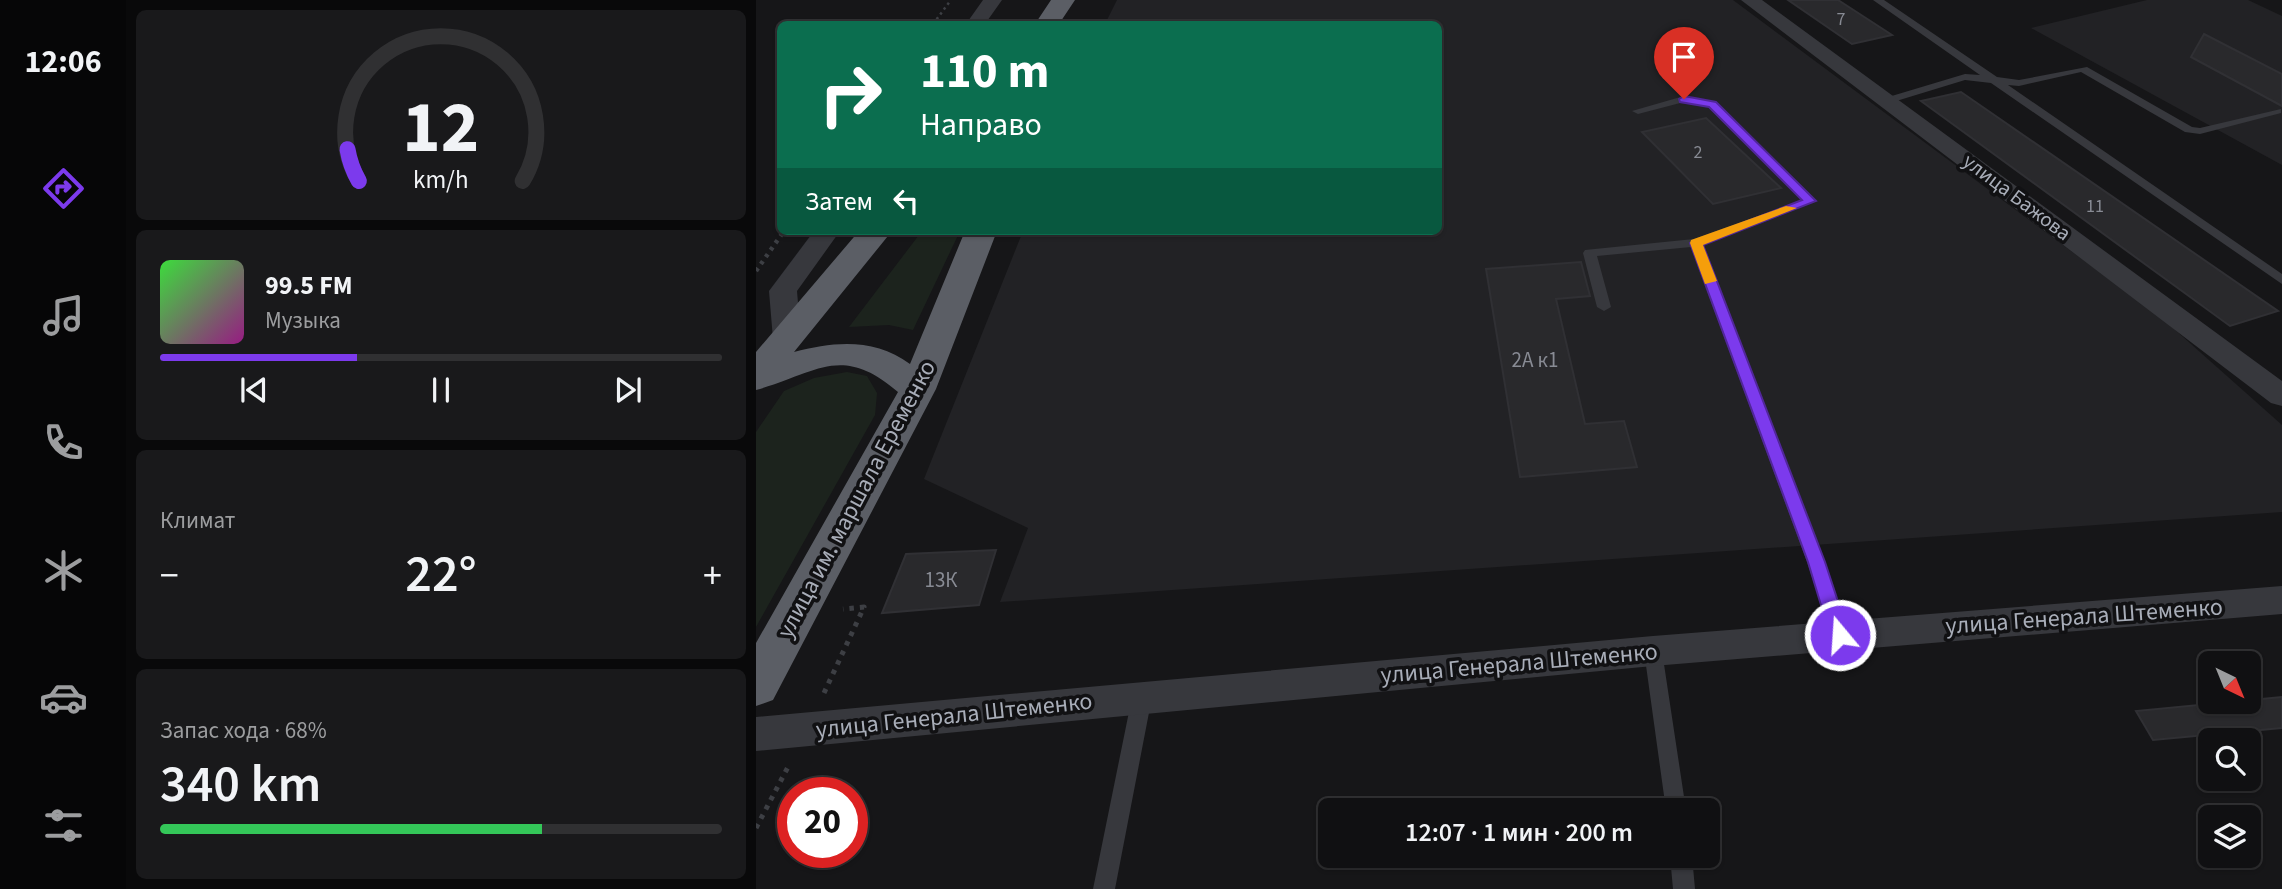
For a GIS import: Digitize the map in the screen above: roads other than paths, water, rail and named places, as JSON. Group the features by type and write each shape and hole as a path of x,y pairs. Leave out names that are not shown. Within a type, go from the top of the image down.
{"highway":[{"path":"1049,21 1063,0"},
{"path":"1075,21 1087,0"},
{"path":"756,377 873,235"},
{"name":"улица им. маршала Еременко","path":"756,686 918,390 979,235"},
{"path":"756,377 806,359 846,353 879,360 918,390"}],"street":[{"path":"977,21 993,0"},
{"name":"улица Бажова","path":"1750,0 2280,391"},
{"path":"787,339 783,291 824,235"},
{"name":"улица Генерала Штеменко","path":"756,734 1142,696 1653,651 2282,600"}],"lane":[{"path":"1878,0 2282,280"},
{"path":"1889,100 1965,77 2019,83 2083,69 2189,130 2200,131 2277,111"},
{"path":"1604,307 1590,253 1696,243 1810,201 1712,104 1684,99 1637,111"},
{"path":"1696,243 1816,562 1840,635"},
{"path":"1653,651 1674,798"},
{"path":"1104,889 1142,696"},
{"path":"1682,868 1684,889"}]}
